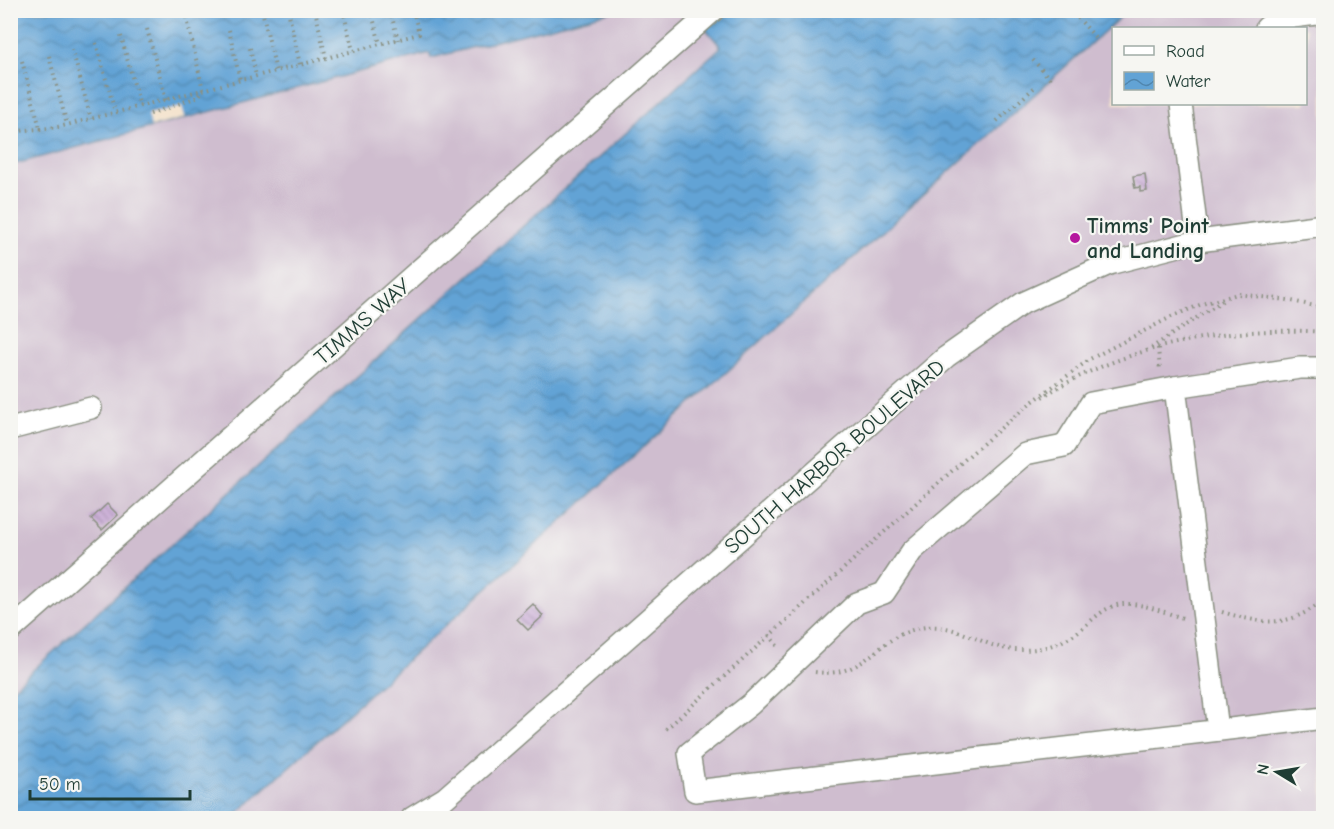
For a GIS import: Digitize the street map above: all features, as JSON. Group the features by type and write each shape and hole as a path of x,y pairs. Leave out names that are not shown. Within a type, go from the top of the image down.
{"street":[{"name":"TIMMS WAY","path":"10,631 714,10"},
{"path":"1267,27 1278,19 1323,13"},
{"path":"1181,105 1198,241"},
{"name":"SOUTH HARBOR BOULEVARD","path":"412,819 445,798 946,357 1023,303 1109,264 1198,241 1323,225"},
{"path":"1323,368 1300,368 1175,387 1091,403 1064,446 1025,454 912,551 884,593 857,603 751,704 689,753 694,791 1323,718"},
{"path":"1175,387 1196,615 1218,730"},
{"path":"10,429 91,408"}],"path":[{"path":"262,10 276,71"},
{"path":"288,10 300,65"},
{"path":"315,10 326,58"},
{"path":"343,10 353,51"},
{"path":"371,10 380,44"},
{"path":"390,10 398,40"},
{"path":"10,118 13,133 34,127 47,130 398,40 419,34 413,10"},
{"path":"1078,18 1096,38"},
{"path":"187,19 204,90"},
{"path":"147,29 166,100"},
{"path":"229,30 240,80"},
{"path":"121,36 140,106"},
{"path":"96,43 115,112"},
{"path":"250,48 256,76"},
{"path":"72,49 91,119"},
{"path":"48,56 67,125"},
{"path":"1033,60 1051,80"},
{"path":"22,61 40,128"},
{"path":"997,121 1035,87"},
{"path":"150,114 198,97 204,90"},
{"path":"666,729 1024,408 1071,372 1124,340 1202,304 1238,294 1287,300 1323,308"},
{"path":"1148,350 1226,298"},
{"path":"1024,408 1084,375 1148,350 1192,340 1236,335 1323,332"},
{"path":"769,635 786,655 816,673 844,671 856,667 892,639 920,628 934,627 963,631 991,645 1019,650 1051,647 1078,632 1102,611 1116,605 1130,604 1257,622 1296,617 1323,600"}],"shaded area":[{"path":"10,11 1323,11 1323,818 11,818"}],"water":[{"path":"11,11 613,11 431,58 429,53 11,165"},
{"path":"691,11 1127,11 232,818 11,818 10,691 721,47"}],"pier":[{"path":"182,106 185,118 151,127 148,114"}],"building":[{"path":"1145,174 1147,191 1140,192 1140,187 1135,188 1133,176"},
{"path":"107,504 118,515 102,530 91,519"},
{"path":"533,604 543,616 528,630 517,619"}],"place":[{"name":"Timms' Point and Landing","path":"1075,238"}]}
